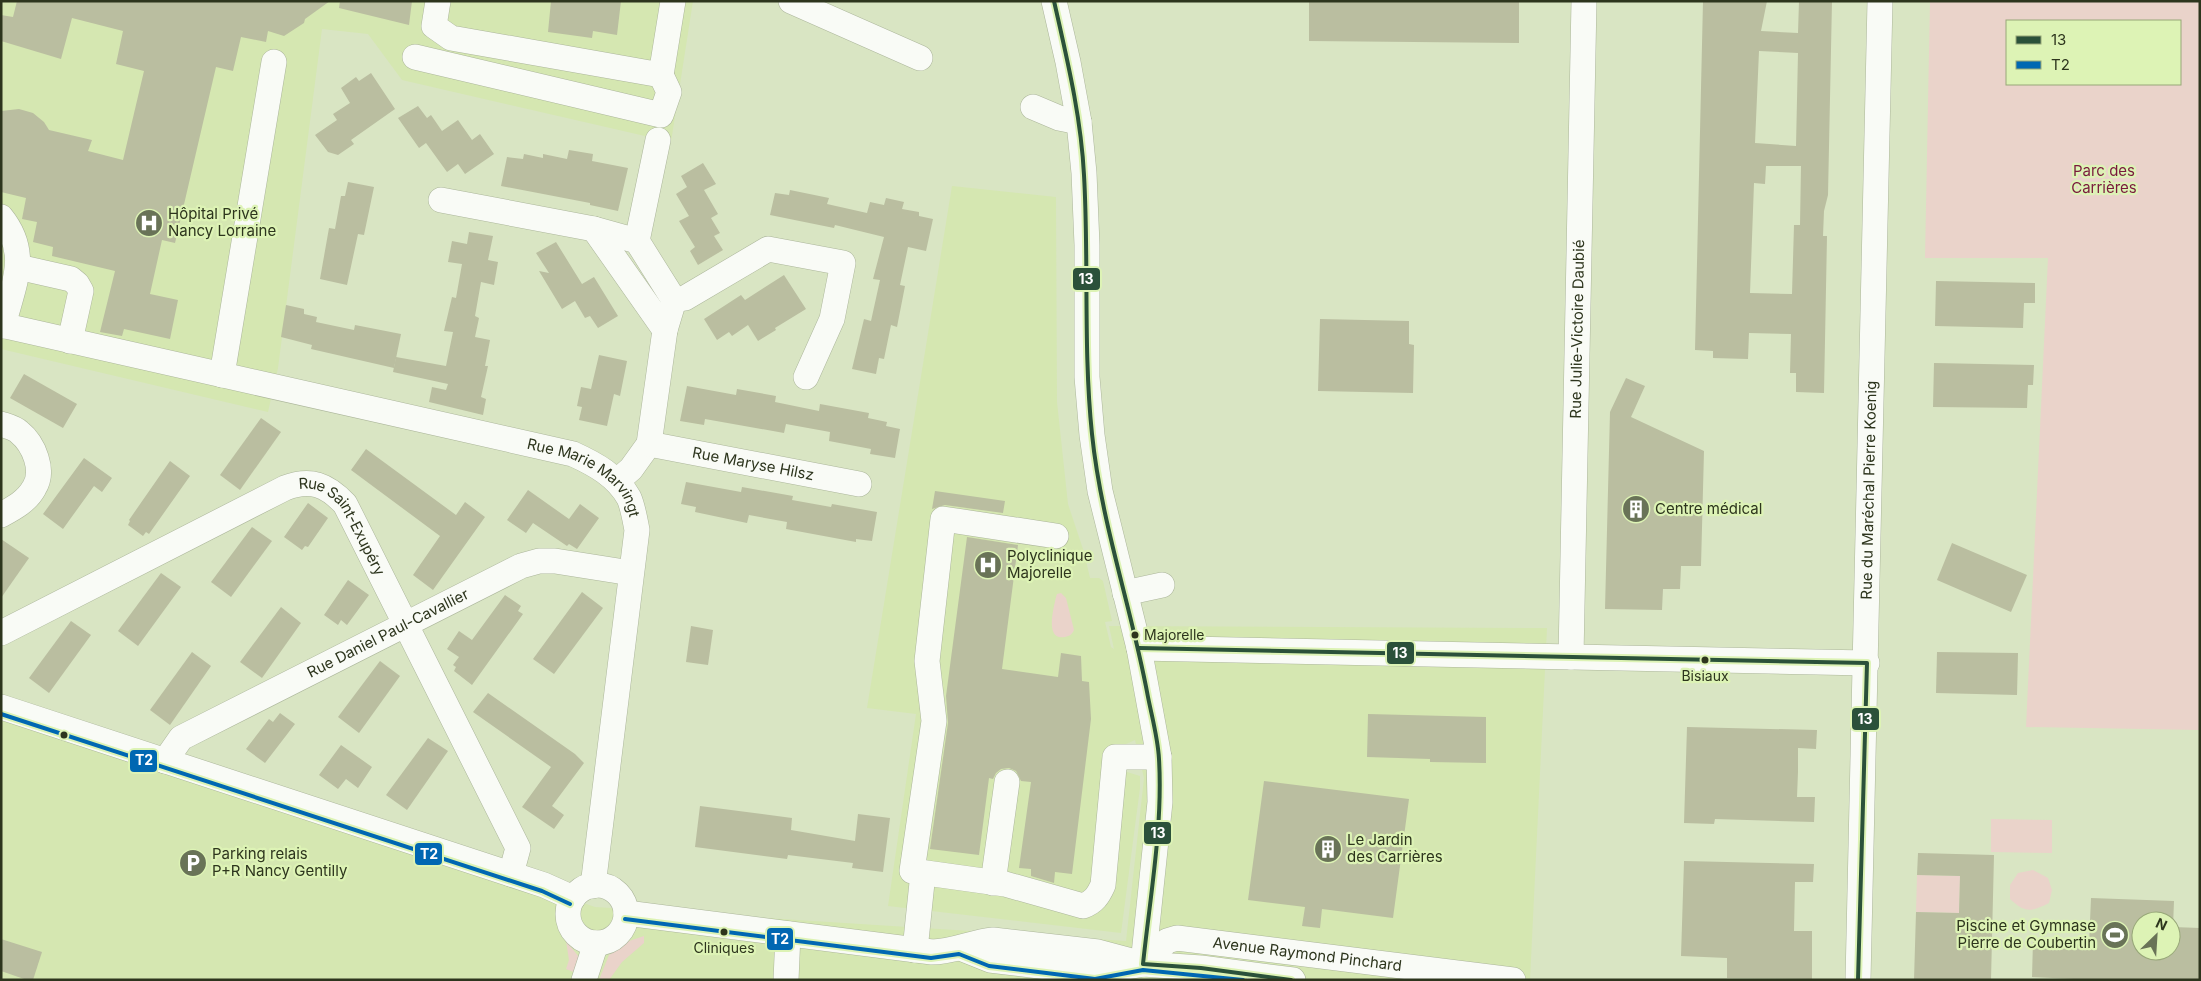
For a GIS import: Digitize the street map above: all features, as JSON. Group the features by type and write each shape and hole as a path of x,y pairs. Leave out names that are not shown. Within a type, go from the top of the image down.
{"street":[{"path":"438,1 434,26 451,38 661,75"},
{"path":"415,57 661,115 669,92 661,75 673,1"},
{"path":"791,1 920,58"},
{"path":"1054,1 1079,122 1086,208 1087,377 1092,435 1100,491 1139,648 1159,757 1160,802 1147,972"},
{"name":"Rue Julie-Victoire Daubié","path":"1571,657 1584,1"},
{"name":"Rue du Maréchal Pierre Koenig","path":"1858,980 1880,1"},
{"path":"222,375 274,62"},
{"path":"1033,107 1059,118 1079,122"},
{"path":"637,241 658,140"},
{"path":"441,200 594,230 637,241 674,300 665,330 648,444 631,469 617,481"},
{"path":"1,217 11,229 18,245 18,267 2,326"},
{"path":"594,230 665,330"},
{"path":"674,300 684,298 768,249 843,264 832,319 806,377"},
{"path":"18,267 71,279 77,284 81,291 70,341"},
{"name":"Rue Marie Marvingt","path":"2,326 573,454 595,464 617,481 629,499 637,530 583,892"},
{"path":"1,424 18,430 30,444 39,470 36,487 25,500 1,515"},
{"name":"Rue Maryse Hilsz","path":"648,444 859,484"},
{"name":"Rue Saint-Exupéry","path":"1,633 297,483 322,486 334,493 345,504 518,848 511,874"},
{"path":"1056,536 943,519 927,661 934,721 912,871 993,883 1083,906 1092,903 1103,885 1115,757 1159,757"},
{"name":"Rue Daniel Paul-Cavallier","path":"164,761 181,738 521,566 539,561 631,573"},
{"path":"1125,593 1162,586"},
{"path":"1139,648 1866,663"},
{"path":"1,707 544,885 583,892 602,886 611,889 619,896 626,913 623,925 616,936 605,942 596,942 579,937 570,926 568,912 583,892"},
{"path":"993,883 1007,782"},
{"path":"915,950 923,873"},
{"name":"Avenue Raymond Pinchard","path":"626,913 915,950 944,952 979,941 993,940 1098,952 1147,972 1201,968 1294,980"},
{"path":"786,980 788,934"},
{"name":"Avenue Raymond Pinchard","path":"1147,972 1168,941 1177,938 1513,980"},
{"path":"584,980 596,942"}],"shaded area":[{"name":"Hôpital Privé Nancy Lorraine","path":"1,1 693,1 671,142 402,80 368,34 322,29 278,368 268,412 1,349"},
{"path":"952,186 1056,197 1057,402 1068,504 1084,552 1090,578 1099,578 1103,581 1112,621 1105,622 1111,647 1114,649 1109,626 1547,628 1530,980 1,980 1,700 595,907 1126,941 1144,778 1135,740 1126,744 1127,772 1140,776 1140,788 1121,933 888,906 916,714 867,708"}],"green space":[{"name":"Parc des Carrières","path":"1930,1 2200,1 2200,730 2026,727 2048,258 1925,258"},
{"path":"1061,593 1066,598 1074,630 1071,635 1065,637 1059,637 1054,634 1052,629 1052,615 1056,597 1057,594"},
{"path":"1991,819 2052,820 2052,853 1991,852"},
{"path":"2033,870 2048,878 2052,890 2049,903 2028,910 2020,907 2010,899 2010,885 2018,873"},
{"path":"1917,875 1960,876 1959,913 1916,912"},
{"path":"644,936 644,943 622,962 609,980 599,980 609,955 629,941"},
{"path":"566,941 579,957 576,973 566,969 569,960"}],"building":[{"path":"17,1 330,1 305,19 304,23 284,36 268,31 266,42 241,37 233,71 216,67 175,243 162,240 150,294 178,300 170,339 124,329 122,336 100,332 115,271 52,256 53,247 33,242 37,222 22,219 26,198 1,192 1,111 19,109 33,113 44,122 49,130 92,140 88,151 123,160 144,71 116,64 123,31 72,18 61,59 1,41 1,15 13,17"},
{"path":"340,1 412,1 409,25 339,8"},
{"path":"551,1 621,1 617,35 593,31 592,38 548,32"},
{"path":"1309,1 1519,1 1519,43 1309,41"},
{"path":"1703,1 1767,1 1761,31 1798,33 1799,1 1832,1 1828,195 1824,211 1823,236 1827,236 1824,393 1796,392 1796,373 1790,373 1791,334 1749,333 1748,359 1713,358 1713,351 1695,350","holes":["1759,51 1798,53 1796,146 1755,143","1766,166 1801,166 1800,225 1794,225 1792,294 1750,293 1754,183 1765,184"]},
{"path":"371,73 395,109 351,140 354,144 338,155 328,152 315,135 337,120 333,114 350,103 341,88 356,77 359,81"},
{"path":"418,106 427,118 431,115 442,131 458,120 472,140 480,134 494,154 465,174 458,164 447,172 426,143 419,148 398,118"},
{"path":"569,150 593,154 592,161 628,168 618,211 590,205 590,203 501,186 507,157 523,159 524,154 543,158 543,154 567,159"},
{"path":"703,163 716,184 704,190 718,214 711,218 720,233 714,236 723,250 698,265 690,251 695,247 679,221 689,216 676,194 687,187 681,176"},
{"path":"348,182 374,187 364,235 358,234 347,285 320,279 329,228 335,229 341,196 345,196"},
{"path":"790,190 829,198 827,204 867,213 870,202 884,205 886,198 904,202 902,209 919,212 919,216 933,219 926,251 908,247 900,285 905,286 897,327 891,325 884,359 879,358 876,374 852,369 864,319 871,321 880,280 873,279 884,237 835,225 834,228 770,215 775,193 789,195"},
{"path":"469,232 493,236 488,260 498,262 494,285 481,282 475,316 479,318 475,337 490,340 485,366 488,366 481,397 486,399 483,415 429,402 432,387 446,390 448,384 393,372 396,357 446,366 453,332 444,331 452,297 456,298 462,264 448,262 452,241 467,244"},
{"path":"556,242 582,284 594,277 618,316 598,328 590,316 585,318 575,301 562,309 539,271 549,273 536,253"},
{"path":"784,275 806,309 758,341 748,325 732,336 729,332 717,340 704,319 741,295 745,300"},
{"path":"1936,281 2035,283 2035,303 2024,303 2023,328 1935,326"},
{"path":"286,305 304,309 304,314 317,317 316,322 354,330 355,325 401,334 394,368 311,349 312,345 281,337"},
{"path":"1320,319 1409,321 1409,344 1414,345 1413,393 1318,391"},
{"path":"599,355 627,361 620,396 614,394 607,426 579,420 582,407 577,406 581,387 591,389"},
{"path":"1934,363 2034,365 2033,385 2028,385 2027,408 1933,407"},
{"path":"24,374 77,404 63,428 10,398"},
{"path":"1626,378 1645,386 1631,417 1704,451 1701,566 1681,566 1680,589 1663,589 1662,610 1605,609 1610,412"},
{"path":"687,386 736,395 737,389 776,396 775,402 819,411 820,404 869,413 868,418 887,422 886,426 900,429 895,458 870,454 871,449 829,441 830,432 786,424 784,433 705,419 704,425 680,421"},
{"path":"261,418 281,432 240,490 220,475"},
{"path":"366,449 456,515 465,502 485,517 433,590 413,575 440,536 351,470"},
{"path":"84,458 112,478 102,492 94,486 63,529 43,514"},
{"path":"170,461 190,476 149,534 146,532 143,536 128,525 129,520"},
{"path":"686,482 741,492 742,487 793,496 792,500 831,507 832,504 877,512 872,541 856,539 856,542 786,529 787,522 749,515 747,523 695,512 696,507 681,504"},
{"path":"528,490 569,519 580,504 599,518 577,549 569,544 567,546 533,523 526,533 507,520"},
{"path":"935,491 1005,501 1003,513 945,505 932,509"},
{"path":"308,503 328,518 308,547 305,546 302,550 284,537"},
{"path":"252,527 272,541 231,597 211,582"},
{"path":"967,537 1018,545 1002,669 1058,677 1061,653 1081,656 1082,681 1089,682 1091,719 1072,874 1055,872 1054,883 1031,876 1031,869 1019,868 1031,782 1021,781 1016,771 1009,768 1001,769 993,779 989,778 979,855 930,849 948,723 946,696"},
{"path":"1,539 29,558 1,598"},
{"path":"1952,543 2027,575 2011,612 1937,580"},
{"path":"161,573 181,587 138,646 118,631"},
{"path":"348,580 369,595 347,625 341,620 338,625 324,615"},
{"path":"582,592 603,608 554,674 533,659"},
{"path":"505,595 521,606 518,611 523,614 472,685 454,671 456,667 453,665 459,657 447,649 459,631 472,640"},
{"path":"281,607 301,623 262,678 240,662"},
{"path":"71,621 91,635 49,693 29,678"},
{"path":"691,626 713,630 708,665 686,662"},
{"path":"192,652 211,666 170,725 150,710"},
{"path":"1937,652 2018,653 2017,695 1936,693"},
{"path":"380,661 400,676 359,733 338,717"},
{"path":"488,693 575,754 584,763 552,806 564,815 554,829 522,807 551,767 473,712"},
{"path":"280,713 295,724 265,763 246,749 269,719 273,722"},
{"path":"1368,714 1486,717 1486,763 1430,762 1430,759 1367,757"},
{"path":"1687,727 1817,730 1816,749 1798,748 1797,797 1815,797 1814,822 1715,819 1714,824 1684,823"},
{"path":"428,738 448,751 407,810 386,795"},
{"path":"341,745 372,767 358,788 346,779 338,789 319,775"},
{"name":"Le Jardin des Carrières","path":"1264,781 1409,799 1393,918 1322,909 1320,928 1302,926 1305,907 1248,900"},
{"path":"700,806 792,818 791,830 855,841 858,814 890,818 883,872 852,868 853,863 788,855 787,859 695,847"},
{"path":"1918,853 1994,855 1991,980 1914,980 1916,912 1959,913 1960,876 1917,875"},
{"path":"1684,861 1814,864 1813,882 1795,882 1794,931 1812,931 1812,979 1727,978 1727,958 1681,956"},
{"name":"Piscine et Gymnase Pierre de Coubertin","path":"2091,898 2174,901 2174,911 2131,911 2131,961 2181,961 2181,927 2200,928 2200,980 2094,980 2032,977 2033,941 2089,945"},
{"path":"1,939 42,952 33,980 27,980 1,971"}],"transit line":[{"name":"13","path":"1054,1 1073,88 1080,131 1084,175 1089,402 1096,467 1109,533 1134,631 1155,728 1158,751 1160,784 1158,836 1143,964 1201,968 1291,980"},
{"name":"13","path":"1139,648 1867,663 1858,980"},
{"name":"T2","path":"1,714 542,891 570,904"},
{"name":"T2","path":"625,919 931,958 959,954 989,966 1095,979 1143,970 1243,980"}],"place":[{"name":"Hôpital Privé Nancy Lorraine","path":"149,223"},
{"name":"Centre médical","path":"1636,509"},
{"name":"Polyclinique Majorelle","path":"988,565"},
{"name":"Majorelle","path":"1135,635"},
{"name":"Bisiaux","path":"1705,660"},
{"name":"Le Jardin des Carrières","path":"1328,849"},
{"name":"Parking relais P+R Nancy Gentilly","path":"193,863"},
{"name":"Cliniques","path":"724,932"},
{"name":"Piscine et Gymnase Pierre de Coubertin","path":"2115,935"}]}
